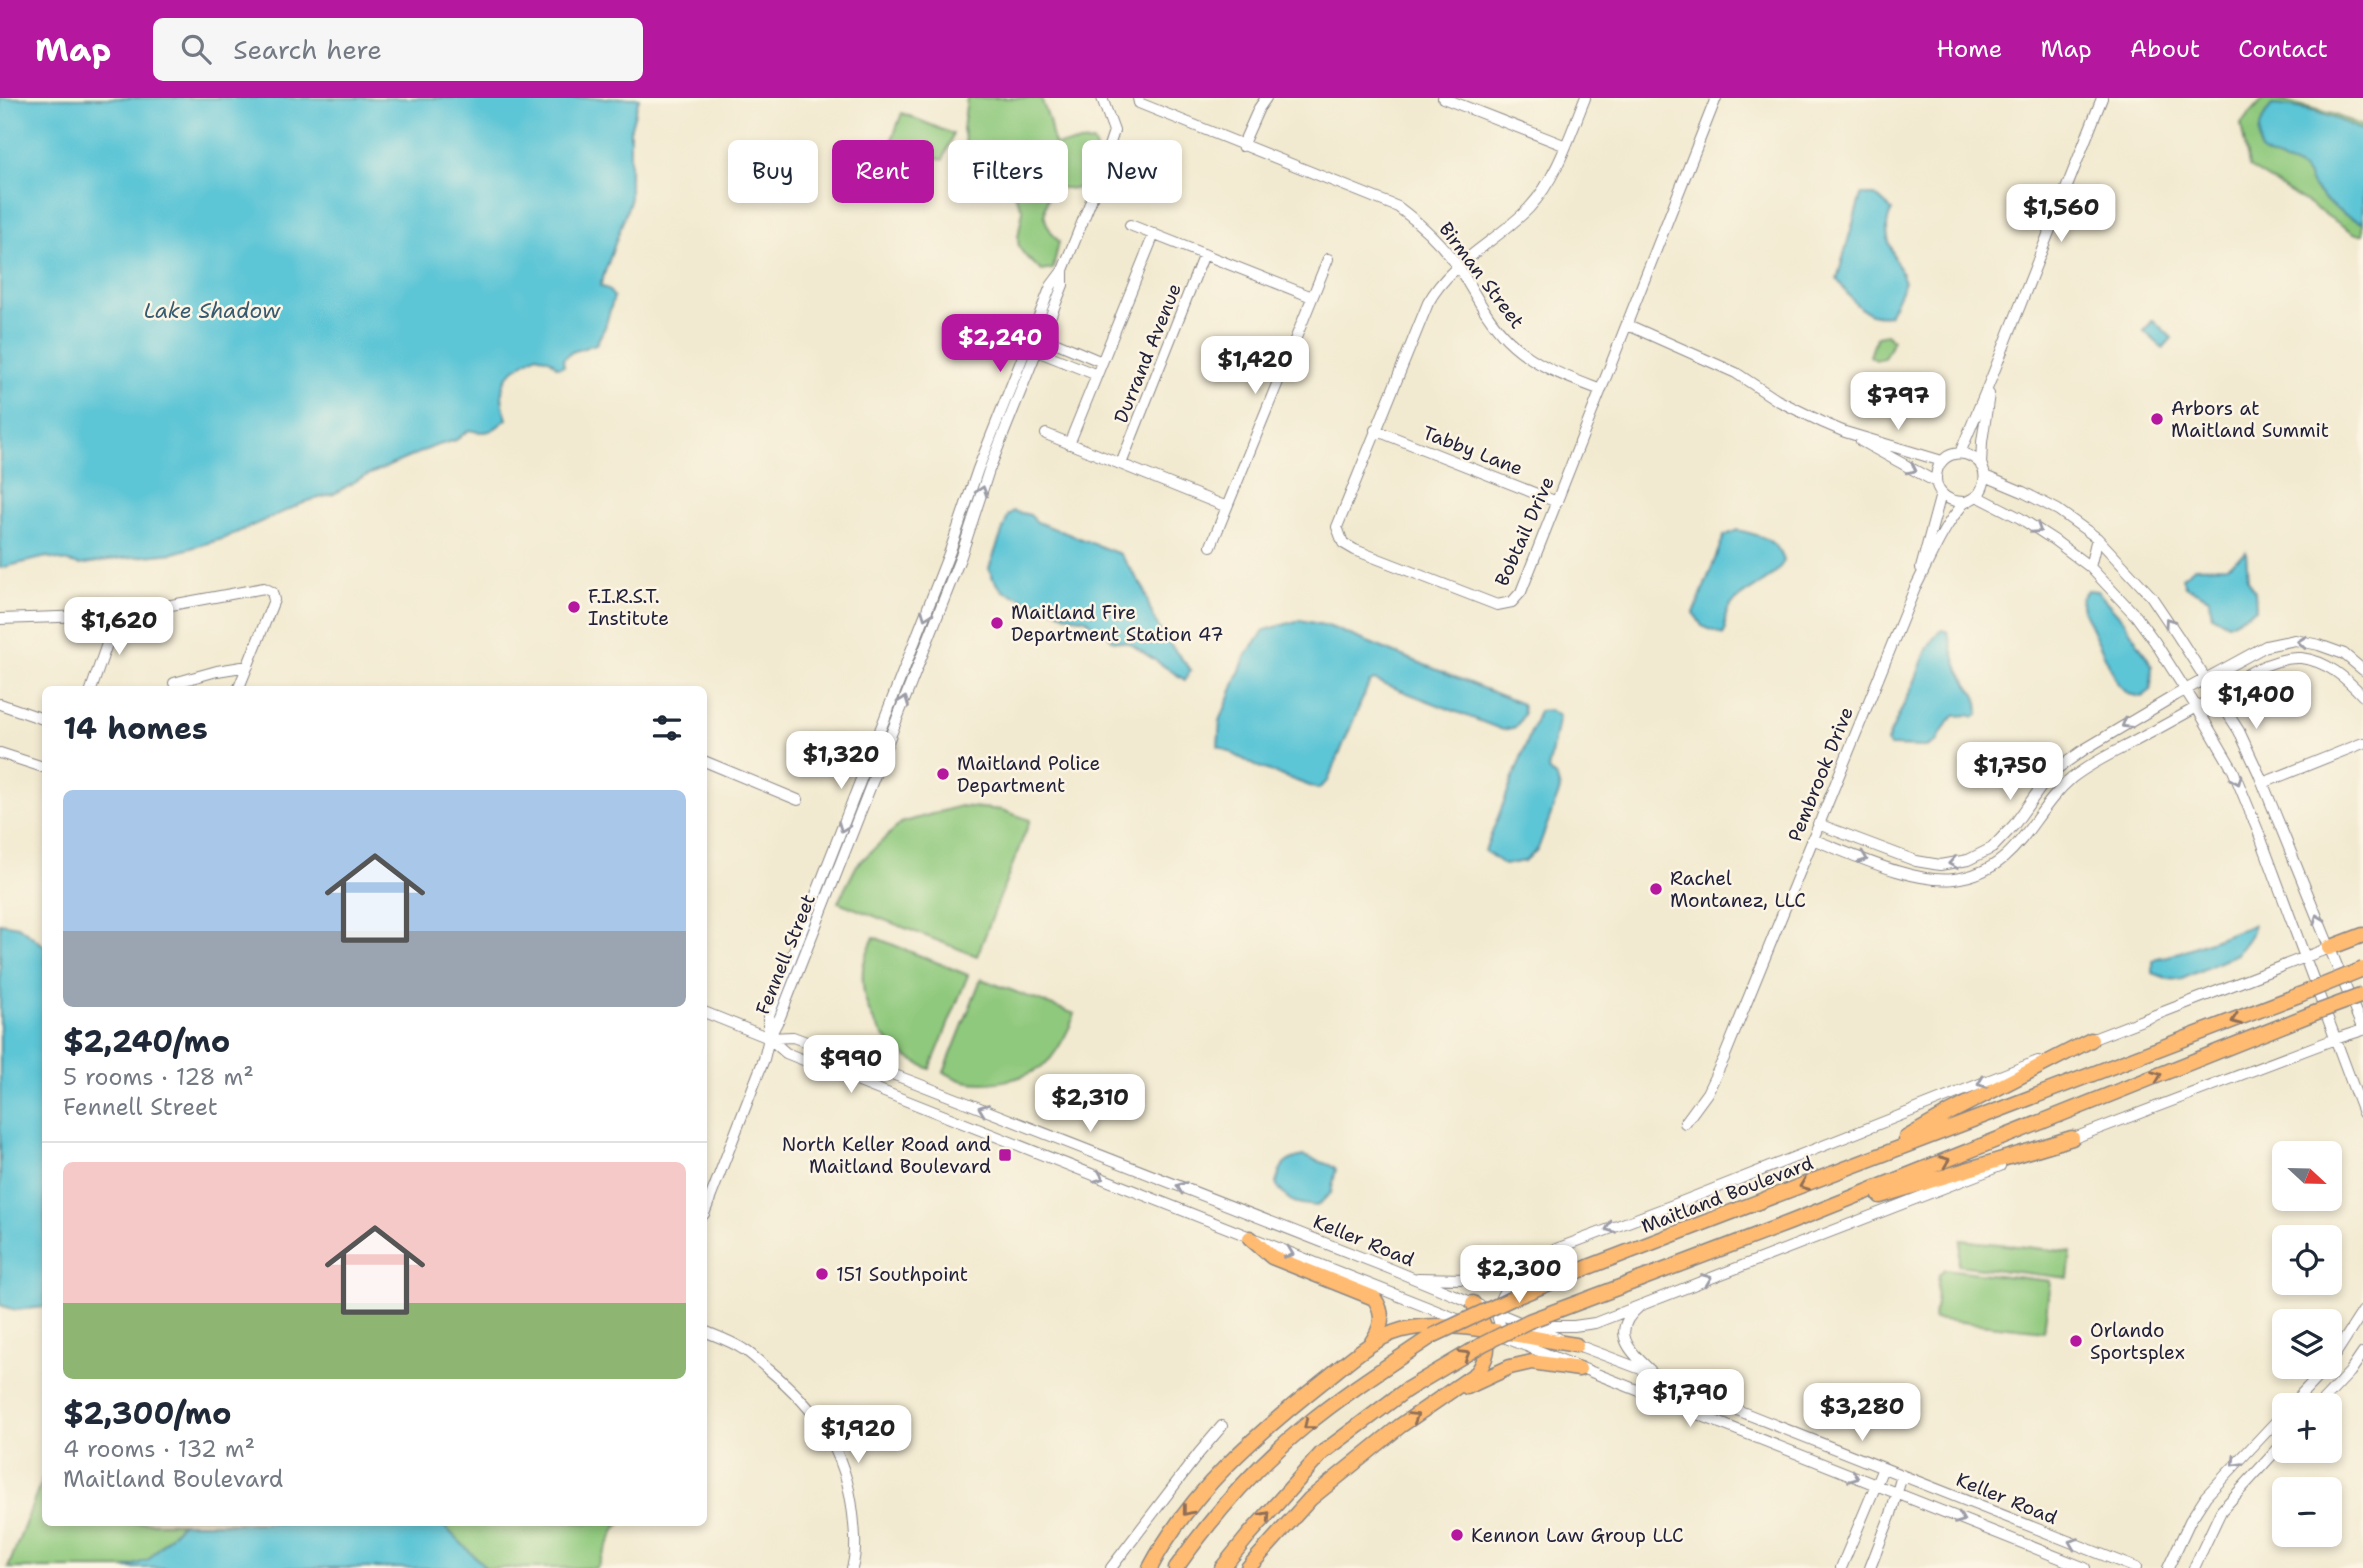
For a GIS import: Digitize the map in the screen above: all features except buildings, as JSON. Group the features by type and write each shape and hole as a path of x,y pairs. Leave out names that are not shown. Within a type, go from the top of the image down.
{"highway":[{"path":"2329,948 2363,935"},
{"name":"Maitland Boulevard","path":"1175,1568 1248,1480 1304,1427 1362,1383 1432,1336 1591,1266 2363,969"},
{"path":"1222,1568 1322,1453 1406,1390 1483,1344 1529,1321 1791,1222 2363,995"},
{"path":"1868,1160 1949,1113 2091,1040"},
{"path":"1791,1222 2071,1138"},
{"path":"1250,1238 1272,1257 1374,1298 1380,1307 1381,1325 1370,1346"},
{"path":"1248,1568 1310,1499 1400,1426 1477,1373 1485,1362 1493,1329 1473,1303"},
{"path":"1150,1568 1182,1516 1230,1461 1280,1416 1378,1340 1409,1328 1426,1326 1493,1329 1576,1345"},
{"path":"1450,1394 1510,1367 1532,1362 1579,1369"}],"street":[{"name":"Fennell Street","path":"888,726 953,577 1037,335 1051,286 1063,270 1090,203 1114,131 1102,98"},
{"path":"1242,146 1266,98"},
{"path":"1443,98 1456,100 1566,146"},
{"name":"Bobtail Drive","path":"1585,98 1557,167 1530,206 1496,238 1457,266 1437,285 1427,303 1337,527 1343,543 1355,551 1497,605 1512,602 1521,592 1716,98"},
{"path":"1959,453 2102,98"},
{"name":"Birman Street","path":"1139,101 1242,146 1398,208 1420,224 1457,266 1487,314 1507,339 1529,358 1550,370 1601,390"},
{"path":"1130,225 1312,297"},
{"path":"1069,444 1154,234"},
{"name":"Durrand Avenue","path":"1121,464 1204,254"},
{"path":"1211,546 1328,259"},
{"path":"1628,325 1736,373 1776,400 1845,432 1936,482"},
{"path":"1037,335 1102,362"},
{"name":"Fennell Street","path":"707,1206 888,726 978,470 1032,349"},
{"path":"1032,349 1097,376"},
{"path":"1071,365 1076,351"},
{"path":"1493,1329 1595,1323 2071,1138 2363,1030 2263,783 2239,732 2151,596 2097,538 2058,510 1983,471 1975,459 1959,453 1942,461 1936,482 1941,494 1956,503 1965,502 1977,496 1982,489 1983,471 1982,442 1991,379"},
{"name":"Tabby Lane","path":"1375,430 1557,502"},
{"path":"1845,432 1942,461"},
{"path":"1046,434 1227,507"},
{"name":"Pembrook Drive","path":"1915,588 1941,494"},
{"path":"1977,496 2020,517 2090,567 2142,625 2197,708 2233,770 2363,1113"},
{"name":"Pembrook Drive","path":"1685,1123 1707,1093 1724,1058 1915,588 1951,519 1965,502"},
{"path":"2090,567 2097,538"},
{"path":"2090,567 2106,546"},
{"path":"950,551 961,556"},
{"path":"942,572 953,577"},
{"path":"0,619 117,615 264,588 272,592 274,600 240,686"},
{"path":"92,686 117,615"},
{"path":"1818,824 1916,861 1940,865 1968,860 1992,848 2014,825 2051,773 2085,749 2266,646 2295,640 2319,645 2344,654 2363,670"},
{"path":"1812,839 1898,871 1928,879 1955,879 1986,870 2007,855 2072,779 2096,762 2197,708 2252,671 2278,660 2301,658 2328,665 2363,696"},
{"path":"178,686 174,683 248,666"},
{"path":"0,704 42,719"},
{"path":"2263,783 2363,743"},
{"path":"0,753 42,767"},
{"path":"707,762 798,800"},
{"path":"1412,1278 1482,1277 2329,948"},
{"name":"Keller Road","path":"707,1013 769,1038 786,1053 1250,1238 1466,1322 1493,1329 1517,1343 1579,1369 2085,1568"},
{"name":"Keller Road","path":"769,1038 793,1037 1046,1134 2136,1568"},
{"path":"1039,1153 1046,1134"},
{"path":"1226,1205 1226,1228"},
{"path":"1226,1228 1241,1210"},
{"path":"1493,1329 1500,1300 1511,1280 1530,1265 1564,1246"},
{"path":"1643,1304 1633,1312 1626,1325 1624,1338 1631,1352 1654,1374"},
{"path":"2342,1343 2363,1311"},
{"path":"1493,1329 1517,1343"},
{"path":"707,1332 744,1349 800,1398 819,1420 850,1486 855,1528 852,1568"},
{"path":"2330,1393 2363,1353"},
{"path":"2302,1393 2315,1379"},
{"path":"1111,1568 1199,1452 1222,1426"},
{"path":"2168,1568 2190,1521 2206,1496 2272,1426"},
{"path":"2194,1568 2221,1511 2272,1455"},
{"path":"1841,1568 1882,1468"},
{"path":"1870,1568 1891,1514 1902,1475"}],"green space":[{"path":"967,98 1041,98 1053,140 965,140 963,129"},
{"path":"2264,98 2332,114 2363,126 2363,234 2356,234 2249,167 2241,124"},
{"path":"902,113 953,134 948,140 943,160 934,156 934,140 892,140"},
{"path":"1082,143 1082,184 1076,189 1068,188 1068,144"},
{"path":"1019,203 1046,203 1046,222 1059,242 1053,269 1042,271 1021,250 1018,239 1023,210"},
{"path":"1886,334 1893,340 1884,358 1876,360 1870,356 1877,336"},
{"path":"960,806 1002,810 1030,820 977,956 838,902 857,865 901,823"},
{"path":"874,937 968,975 930,1069 889,1042 871,1016 863,985 863,968"},
{"path":"981,979 1075,1014 1059,1047 1043,1065 1010,1080 986,1083 961,1080 944,1072"},
{"path":"1961,1240 2071,1252 2068,1278 1958,1265"},
{"path":"1944,1269 2050,1281 2044,1331 1934,1319 1939,1275"},
{"path":"42,1480 42,1526 179,1526 148,1560 126,1568 8,1568"},
{"path":"444,1526 618,1526 597,1568 486,1568"}],"water":[{"name":"Lake Shadow","path":"0,98 639,98 630,131 630,201 600,286 608,289 614,297 605,327 596,344 572,352 563,359 564,366 557,367 551,360 537,355 510,373 502,396 507,419 494,429 486,432 469,430 456,440 435,446 361,478 334,494 308,501 222,539 174,553 80,565 47,557 0,568"},
{"path":"2272,105 2319,113 2363,131 2363,223 2329,204 2301,169 2260,151 2260,126"},
{"path":"1861,195 1875,195 1892,210 1888,219 1888,237 1905,282 1889,315 1864,311 1837,279"},
{"path":"2153,320 2172,338 2163,348 2144,331"},
{"path":"1013,511 1030,515 1037,522 1120,554 1144,589 1162,635 1191,670 1185,680 1129,643 1111,640 1108,634 1100,632 1086,619 1069,616 1003,591 992,577 989,568 1008,516"},
{"path":"1737,530 1771,542 1784,560 1769,578 1737,599 1730,607 1725,617 1726,629 1723,635 1702,626 1694,613 1724,536"},
{"path":"2246,552 2248,580 2255,591 2256,609 2228,624 2212,615 2209,598 2185,586 2182,577 2195,567 2227,566"},
{"path":"2087,590 2097,591 2124,621 2152,665 2151,690 2142,697 2128,694 2118,684 2083,610 2081,598"},
{"path":"1300,620 1328,626 1522,704 1524,714 1516,727 1503,730 1374,680 1369,683 1328,781 1318,789 1256,766 1218,746 1220,721 1246,655 1265,630"},
{"path":"1943,630 1948,632 1962,676 1976,696 1978,715 1954,716 1936,742 1926,747 1890,746 1887,742 1890,734 1925,654 1932,640"},
{"path":"1549,710 1559,716 1548,770 1557,779 1560,790 1538,849 1525,861 1504,865 1485,851 1539,711"},
{"path":"0,923 18,926 42,944 42,1307 14,1310 0,1305"},
{"path":"2253,925 2249,937 2237,954 2180,980 2153,973 2153,961 2160,957 2164,958"},
{"path":"1303,1156 1336,1169 1331,1193 1317,1206 1293,1201 1284,1195 1276,1184 1284,1165"},
{"path":"179,1526 444,1526 486,1568 126,1568 148,1560"}],"place":[{"name":"Arbors at Maitland Summit","path":"2157,419"},
{"name":"F.I.R.S.T. Institute","path":"574,607"},
{"name":"Maitland Fire Department Station 47","path":"997,623"},
{"name":"Maitland Police Department","path":"943,774"},
{"name":"Rachel Montanez, LLC","path":"1656,889"},
{"name":"North Keller Road and Maitland Boulevard","path":"1005,1155"},
{"name":"151 Southpoint","path":"822,1274"},
{"name":"Orlando Sportsplex","path":"2076,1341"},
{"name":"Kennon Law Group LLC","path":"1457,1535"}]}
